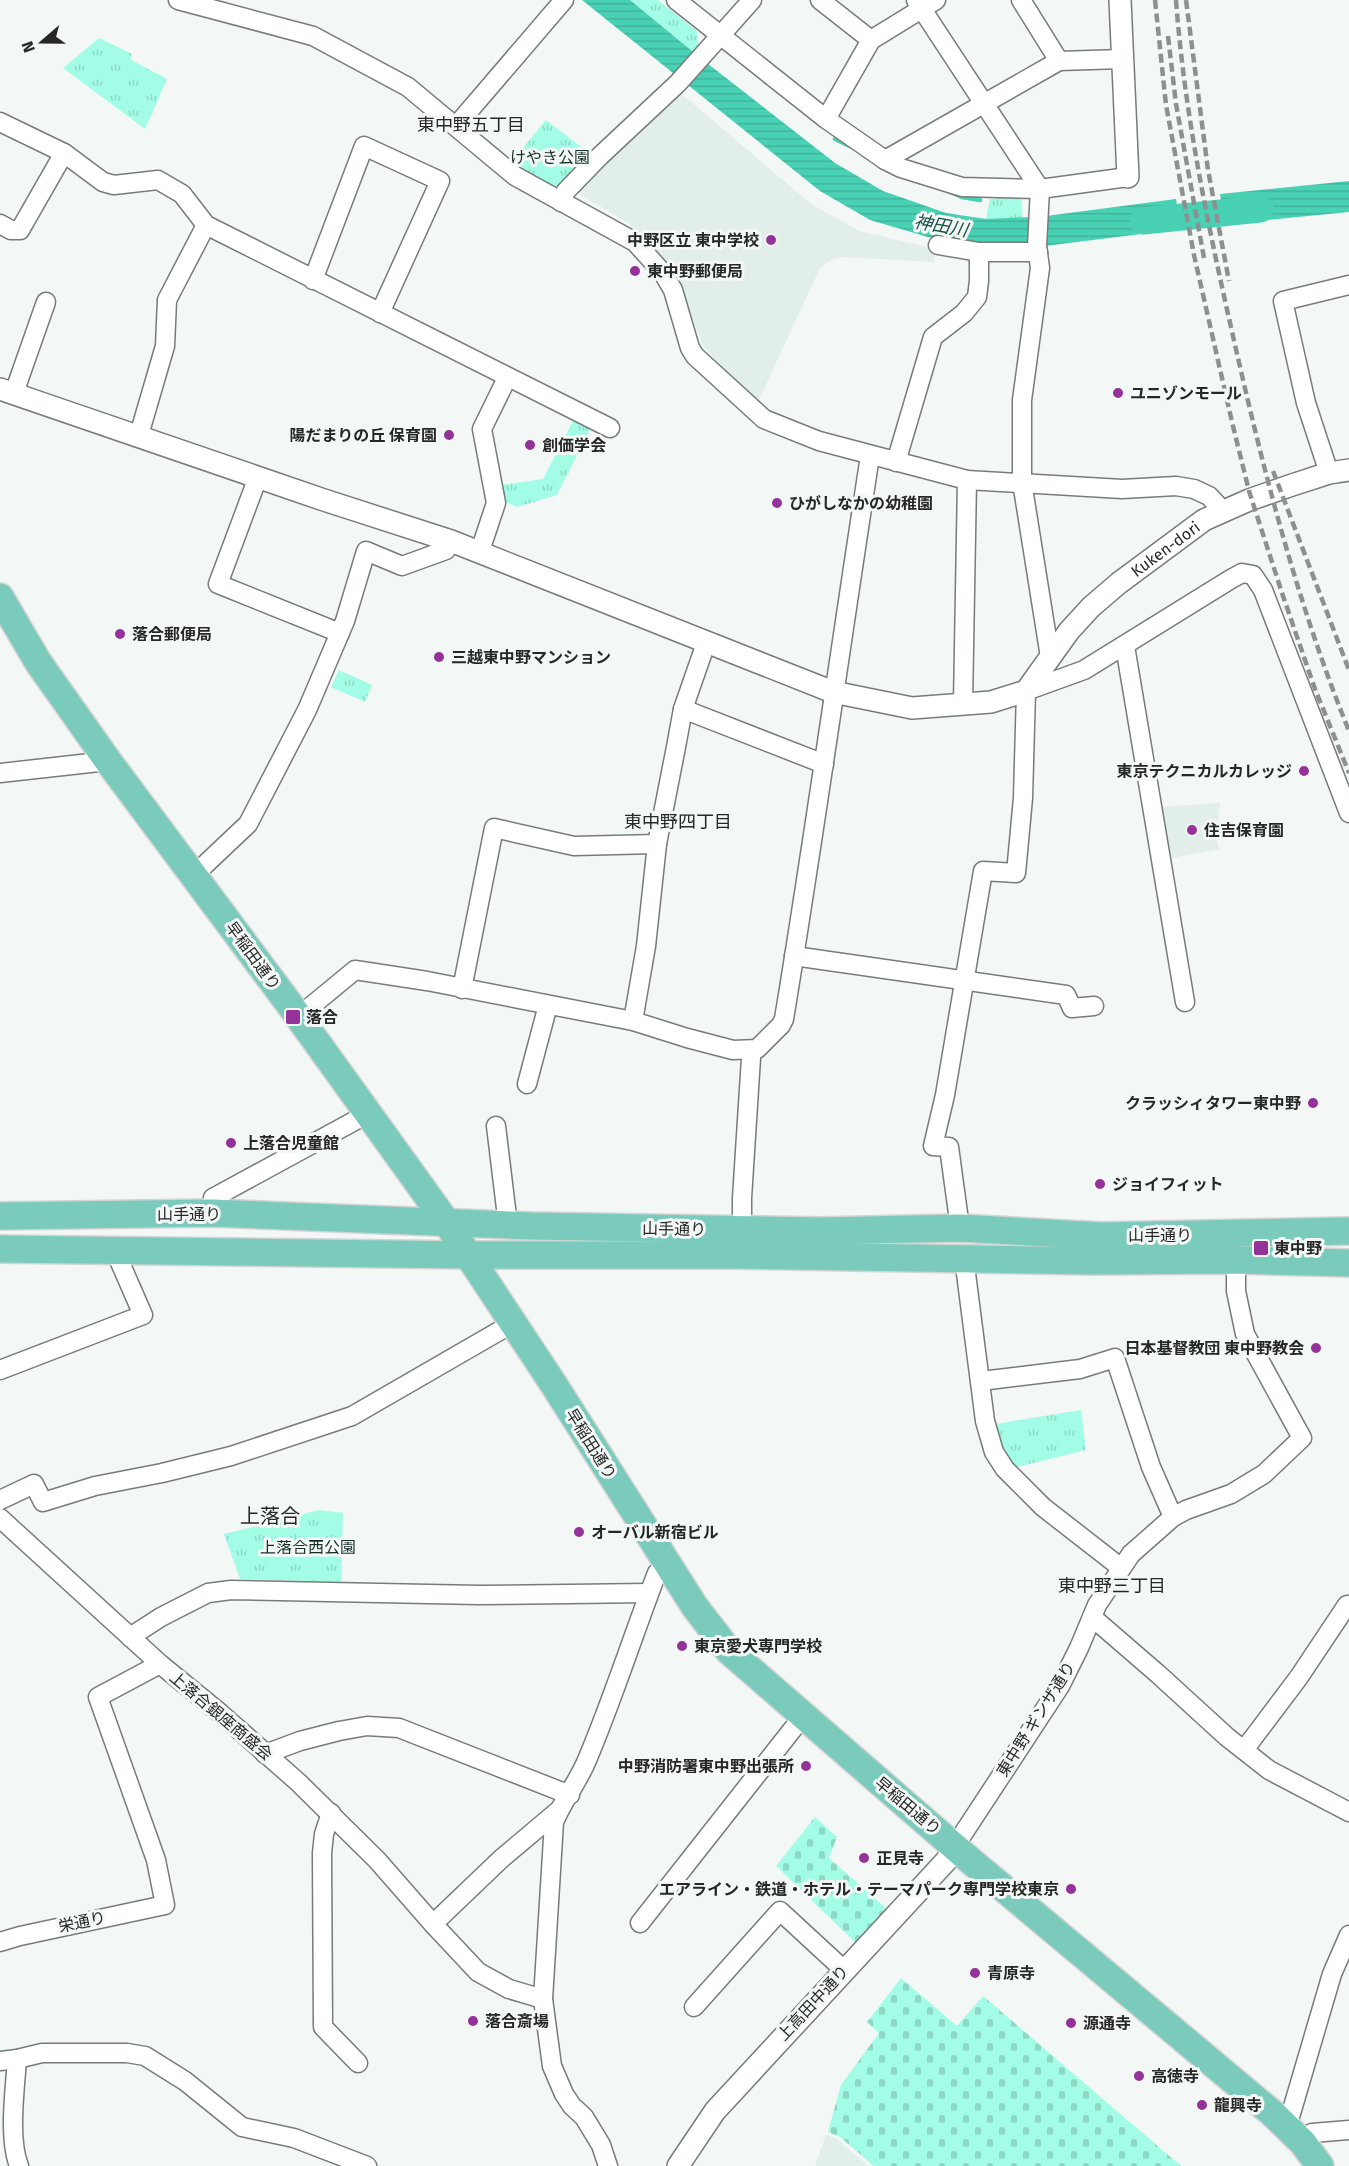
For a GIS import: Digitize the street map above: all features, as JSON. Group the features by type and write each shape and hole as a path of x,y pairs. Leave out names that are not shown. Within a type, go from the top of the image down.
{"main road":[{"name":"早稲田通り","path":"0,597 38,662 108,761 369,1113 447,1223 668,1565 709,1627 729,1651 802,1716 1272,2113 1294,2134 1320,2166"},
{"name":"山手通り","path":"0,1216 212,1213 508,1225 821,1231 960,1228 1102,1236 1349,1231"},
{"name":"山手通り","path":"0,1249 468,1255 743,1255 1093,1261 1236,1260 1349,1263"}],"street":[{"path":"178,0 241,8 313,36 408,87 515,176 635,242 663,273 673,290 690,348 695,356 764,419 819,441 967,480 1122,489 1176,486 1194,489 1209,496 1223,511"},
{"path":"456,126 564,0"},
{"path":"676,0 826,119 885,160 901,168 962,187 1040,189 1128,177 1120,0"},
{"path":"561,202 566,190 681,79 752,0"},
{"path":"820,0 871,40"},
{"path":"1021,0 1059,61"},
{"path":"826,119 871,40 925,3 984,103 1040,189 1038,249 1040,268 1022,399 1022,482 1050,657"},
{"path":"885,160 1059,61 1122,59"},
{"path":"0,122 64,153 103,182 114,185 158,180 182,194 206,225 610,428"},
{"path":"314,280 364,146 440,181 380,313"},
{"path":"0,224 11,230 20,230 64,153"},
{"path":"139,435 165,346 167,300 206,225"},
{"path":"938,245 979,252 1038,249"},
{"path":"896,462 933,337 964,313 977,297 979,252"},
{"path":"1339,472 1306,403 1283,300 1349,285"},
{"path":"46,302 7,391 480,551 833,692 912,708 991,702 1084,670 1242,573 1253,575 1263,590 1349,813"},
{"path":"480,551 496,503 482,429 507,378"},
{"path":"298,1017 355,970 427,981 633,1021 733,1050 757,1049 781,1025 784,1018 870,456"},
{"name":"Kuken-dori","path":"1026,691 1069,631 1100,599 1204,520 1292,485 1339,472"},
{"path":"258,477 218,584 340,633"},
{"path":"963,704 967,480"},
{"path":"194,875 248,824 307,710 340,633 366,551 402,566 446,550 451,541"},
{"path":"633,1021 646,946 657,844 684,709 706,643"},
{"path":"1125,646 1185,1002"},
{"path":"960,1228 950,1147 933,1146 983,871 1016,873 1023,798 1026,691"},
{"path":"684,709 824,764"},
{"path":"0,772 108,761"},
{"path":"462,989 494,828 574,846 657,844"},
{"path":"794,956 1066,995 1072,1008 1095,1006"},
{"path":"527,1084 549,1005"},
{"path":"742,1230 751,1058 748,1051"},
{"path":"212,1213 213,1198 369,1113"},
{"path":"496,1126 508,1225"},
{"path":"0,1370 143,1316 115,1251"},
{"path":"964,1258 985,1421 994,1452 1005,1469 1043,1507 1120,1568"},
{"name":"東中野 ギンザ通り","path":"955,1846 1060,1686 1097,1605 1131,1554 1173,1517 1231,1494 1249,1483 1282,1459 1302,1438 1245,1334 1236,1291 1236,1260"},
{"path":"0,1500 34,1484 43,1502 95,1486 231,1456 307,1432 352,1416 513,1323"},
{"path":"981,1381 1080,1369 1115,1358 1151,1467 1173,1517"},
{"name":"上落合銀座商盛会","path":"0,1518 160,1665 220,1713 299,1782 377,1860 478,1972 509,1989 543,1999"},
{"path":"608,2166 601,2145 584,2117 572,2106 564,2094 552,2066 543,1999 554,1821 587,1761 657,1573 668,1565"},
{"path":"130,1636 208,1593 231,1590 479,1595 649,1593"},
{"path":"1244,1750 1299,1677 1347,1605"},
{"path":"1092,1617 1269,1770 1349,1812"},
{"name":"栄通り","path":"0,1942 165,1905 156,1860 98,1697 160,1665"},
{"path":"640,1923 802,1716"},
{"path":"265,1754 300,1741 339,1731 367,1726 399,1728 570,1795"},
{"path":"433,1924 501,1859 559,1810"},
{"path":"331,1813 324,1834 322,1852 323,2027 358,2063"},
{"name":"上高田中通り","path":"678,2166 715,2111 946,1861 955,1846"},
{"path":"694,2007 780,1911 844,1970"},
{"path":"1349,1935 1340,1973 1311,2043 1292,2116 1294,2134 1349,2130"},
{"path":"19,2166 16,2160 9,2060 42,2053 127,2053 145,2056 185,2081 242,2127 294,2138 367,2166"}],"shaded area":[{"name":"中野区立 東中学校","path":"678,91 811,204 859,231 936,249 934,262 844,257 831,260 820,268 757,404 703,346 674,270 630,224 576,192"},
{"path":"1220,803 1216,838 1219,849 1168,859 1158,807"},
{"path":"826,2135 837,2139 868,2166 815,2166"}],"green space":[{"path":"630,0 658,0 697,31 699,47 696,54"},
{"path":"99,38 132,54 131,60 167,79 145,129 63,68"},
{"name":"けやき公園","path":"546,120 589,153 555,190 510,164"},
{"path":"1021,195 1023,220 986,219 990,199"},
{"path":"574,419 591,427 557,495 517,507 503,501 501,485 543,479"},
{"path":"339,670 372,685 365,702 331,687"},
{"path":"1081,1410 1086,1450 1017,1467 999,1446 995,1424"},
{"name":"上落合西公園","path":"319,1510 343,1513 341,1582 240,1579 224,1534"},
{"path":"815,1817 837,1837 829,1858 887,1909 857,1944 776,1866"},
{"path":"901,1978 957,2026 983,1996 1181,2166 874,2166 840,2137 828,2132 841,2085 879,2033 867,2022"}],"water":[{"path":"582,0 630,0 835,163 883,191 946,213 986,219 1031,217 1031,248 977,247 928,237 870,220 820,191"},
{"path":"1349,181 1349,212 1225,224 1220,194"},
{"path":"1176,199 1181,229 1045,246 1046,216"}],"waterway":[{"path":"835,139 852,147"},
{"path":"948,191 962,197 980,200"},
{"name":"神田川","path":"1143,221 1260,209"}],"railway":[{"path":"1155,0 1166,105 1194,255 1249,491 1315,689 1349,773"},
{"path":"1176,0 1180,45 1200,180 1249,406 1300,593 1349,731"},
{"path":"1186,0 1208,170 1229,281"},
{"path":"1168,36 1176,104 1204,258"},
{"path":"1273,471 1349,670"}],"place":[{"name":"中野区立 東中学校","path":"771,240"},
{"name":"東中野郵便局","path":"635,271"},
{"name":"ユニゾンモール","path":"1118,393"},
{"name":"陽だまりの丘 保育園","path":"449,435"},
{"name":"創価学会","path":"530,445"},
{"name":"ひがしなかの幼稚園","path":"777,503"},
{"name":"落合郵便局","path":"120,634"},
{"name":"三越東中野マンション","path":"439,657"},
{"name":"東京テクニカルカレッジ","path":"1304,771"},
{"name":"住吉保育園","path":"1192,830"},
{"name":"落合","path":"293,1017"},
{"name":"クラッシィタワー東中野","path":"1313,1103"},
{"name":"上落合児童館","path":"231,1143"},
{"name":"ジョイフィット","path":"1100,1184"},
{"name":"東中野","path":"1261,1248"},
{"name":"日本基督教団 東中野教会","path":"1316,1348"},
{"name":"オーバル新宿ビル","path":"579,1532"},
{"name":"東京愛犬専門学校","path":"682,1646"},
{"name":"中野消防署東中野出張所","path":"806,1766"},
{"name":"正見寺","path":"864,1858"},
{"name":"エアライン・鉄道・ホテル・テーマパーク専門学校東京","path":"1071,1889"},
{"name":"青原寺","path":"975,1973"},
{"name":"落合斎場","path":"473,2021"},
{"name":"源通寺","path":"1071,2023"},
{"name":"高徳寺","path":"1139,2076"},
{"name":"龍興寺","path":"1202,2105"}],"district":[{"name":"東中野五丁目","path":"471,125"},
{"name":"東中野四丁目","path":"678,822"},
{"name":"上落合","path":"270,1516"},
{"name":"東中野三丁目","path":"1112,1586"}]}
